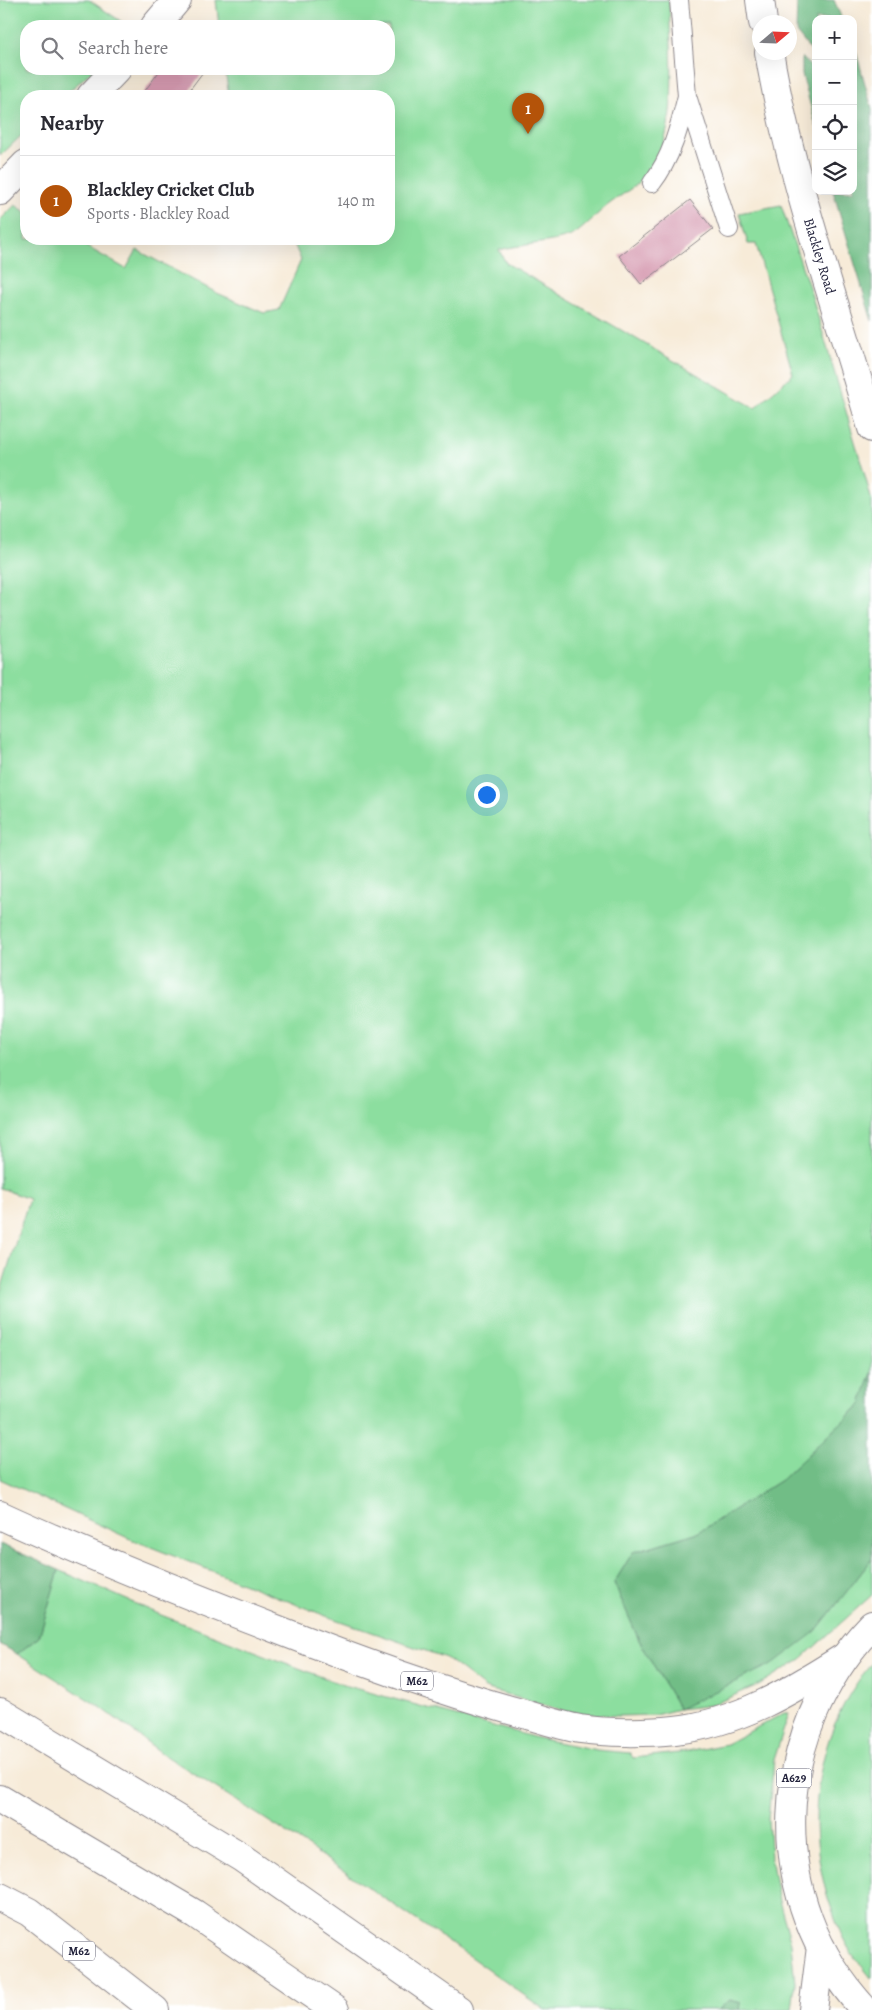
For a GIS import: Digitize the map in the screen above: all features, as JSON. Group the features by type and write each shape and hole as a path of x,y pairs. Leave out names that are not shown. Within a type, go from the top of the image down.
{"main road":[{"path":"160,20 177,0"},
{"path":"760,0 762,15"},
{"name":"Blackley Road","path":"771,60 795,174 872,428"},
{"path":"97,90 111,75"},
{"path":"0,191 20,170"},
{"name":"M62","path":"0,1515 133,1573 336,1653 460,1696 580,1729 641,1732 676,1730 709,1723 749,1711 779,1698 843,1658"},
{"name":"A629","path":"864,2006 837,1975 821,1948 799,1888 792,1838 792,1788 795,1768 809,1724 823,1692 843,1658 872,1625"},
{"path":"0,1712 242,1858 459,2010"},
{"path":"0,1800 196,1914 336,2010"},
{"name":"M62","path":"0,1897 29,1912 155,2010"},
{"name":"A629","path":"813,2010 821,1948"}],"lane":[{"path":"679,0 688,96 729,229"},
{"path":"652,183 664,167 674,145 688,96"}],"green space":[{"path":"0,0 89,0 119,20 20,20 20,75 87,75 71,90 20,90 20,137 0,156"},
{"path":"216,0 669,0 672,67 670,115 658,157 647,174 571,236 499,250 506,263 755,408 793,374 756,244 748,244 739,213 781,205 811,293 864,472 872,502 872,1373 861,1404 781,1480 699,1532 633,1552 614,1583 639,1640 679,1709 655,1715 618,1716 565,1712 485,1688 446,1658 326,1616 128,1538 0,1479 0,1293 29,1199 0,1188 0,220 15,205 20,208 20,245 84,245 126,269 137,250 217,293 264,313 279,310 301,260 295,245 395,245 395,90 228,90 226,75 395,75 395,20 218,20"},
{"path":"797,0 834,0 840,15 812,15 812,52 797,33"},
{"path":"857,55 872,109 872,321 834,195 857,195"},
{"path":"802,57 812,68 812,111 802,74"},
{"path":"872,1373 872,1559 815,1632 774,1663 679,1709 639,1640 614,1583 633,1552 699,1532 781,1480 861,1404"},
{"path":"0,1544 59,1570 39,1637 17,1654 0,1644"},
{"path":"872,1559 872,1595 801,1659 760,1684 712,1705 679,1709 815,1632"},
{"path":"59,1570 161,1615 343,1685 537,1738 597,1750 630,1753 633,1758 687,1752 726,1744 784,1713 789,1713 774,1760 768,1820 771,1857 778,1897 791,1943 795,1983 792,2010 740,2010 741,2003 730,2000 718,2010 545,2010 462,1951 298,1840 163,1754 103,1709 17,1654 39,1637"},
{"path":"872,1663 872,1979 849,1950 833,1913 822,1875 817,1843 816,1811 819,1779 826,1748 837,1718 853,1689"},
{"path":"730,2000 741,2003 740,2010 718,2010"}],"building":[{"path":"157,75 201,75 190,90 145,90"},
{"path":"690,200 713,229 641,284 619,256"}],"place":[{"name":"Blackley Cricket Club","path":"528,134"}]}
